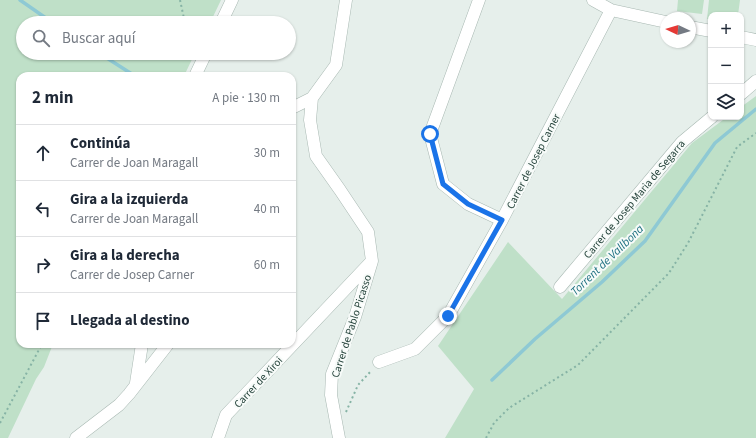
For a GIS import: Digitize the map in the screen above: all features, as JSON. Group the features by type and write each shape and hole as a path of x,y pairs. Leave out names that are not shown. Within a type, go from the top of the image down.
{"street":[{"path":"224,16 232,0"},
{"path":"296,106 312,98 336,64 346,0"},
{"path":"479,0 430,134 443,184 468,204 502,220"},
{"path":"593,0 611,10 660,21"},
{"name":"Carrer de Josep Carner","path":"379,362 415,349 448,316 502,220 611,10"},
{"path":"696,28 708,30"},
{"path":"744,38 756,40"},
{"path":"197,72 203,60"},
{"path":"744,92 756,82"},
{"name":"Carrer de Pablo Picasso","path":"312,98 310,120 316,156 368,232 372,261 355,317 332,374 331,395 339,438"},
{"name":"Carrer de Josep Maria de Segarra","path":"560,287 682,142 708,120"},
{"name":"Carrer de Xiroi","path":"296,341 372,261"},
{"path":"136,384 141,348"},
{"path":"76,438 119,405 165,348"},
{"name":"Carrer de Xiroi","path":"218,438 226,415 290,348"}],"path":[{"path":"180,0 183,16"},
{"path":"486,438 494,423 509,408 578,365 670,272 688,243 737,147 756,133"},
{"path":"0,423 40,348"},
{"path":"336,424 347,412 358,385 379,362"}],"green space":[{"path":"0,0 221,0 213,16 16,16 16,60 192,60 186,72 16,72 16,348 51,348 44,367 36,379 8,438 0,438"},
{"path":"678,0 704,0 702,14 696,13 696,12 677,11"},
{"path":"709,0 740,0 738,12 708,12 707,19"},
{"path":"756,96 756,438 445,438 474,389 438,346 508,242 562,299 692,143 723,120 744,120 744,105"}],"waterway":[{"path":"20,0 43,16"},
{"path":"110,60 129,72"},
{"name":"Torrent de Vallbona","path":"492,380 535,339 602,282 645,241 715,143 756,109"}],"route":[{"path":"430,134 443,184 468,204 502,220 448,316"}]}
